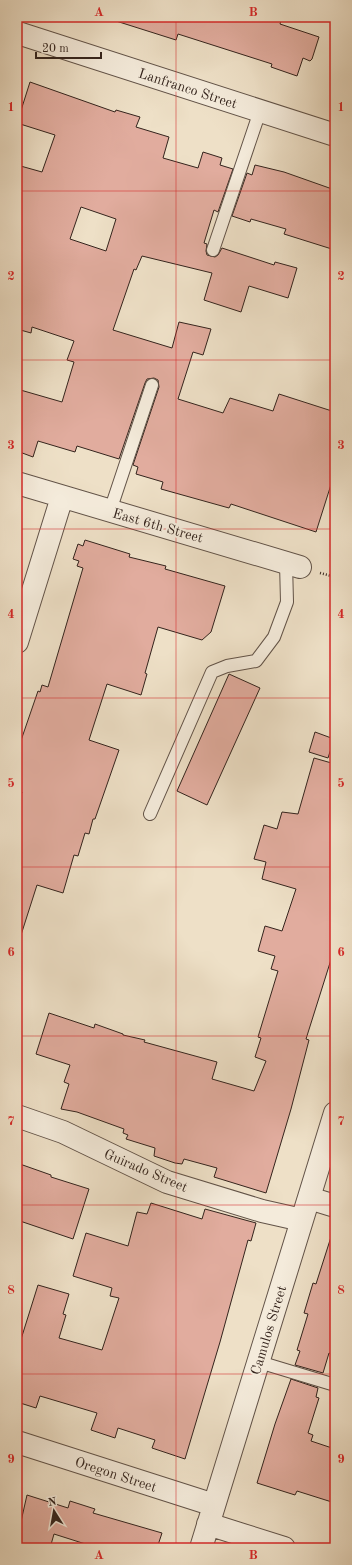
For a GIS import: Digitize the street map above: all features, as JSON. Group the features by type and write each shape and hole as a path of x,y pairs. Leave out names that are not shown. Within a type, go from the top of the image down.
{"street":[{"name":"Lanfranco Street","path":"20,29 335,136"},
{"name":"East 6th Street","path":"17,483 293,565"},
{"path":"17,642 62,497"},
{"name":"Camulos Street","path":"201,1548 335,1113"},
{"name":"Guirado Street","path":"17,1116 63,1132 167,1182 262,1211 302,1220"},
{"path":"309,1198 335,1206"},
{"name":"Oregon Street","path":"17,1444 211,1515 284,1548"}],"lane":[{"path":"213,250 260,111"},
{"path":"110,511 152,385"},
{"path":"150,814 212,672 227,666 256,661 274,637 287,602 293,565"},
{"path":"258,1362 335,1385"}],"building":[{"path":"117,17 282,17 280,24 319,37 312,59 310,61 303,58 297,76 271,67 272,64 178,34 176,40 116,21"},
{"path":"30,82 115,112 116,110 140,117 136,127 169,137 163,158 198,168 203,152 222,158 220,165 233,169 218,212 214,210 204,243 207,244 207,255 215,257 222,248 274,265 275,262 297,268 288,298 249,286 241,312 204,300 212,273 142,256 136,270 134,269 113,330 172,348 179,322 211,329 203,355 193,352 178,399 223,413 230,398 273,411 279,394 335,412 335,472 316,532 231,504 229,508 161,489 163,482 136,474 138,467 133,465 159,387 158,380 154,378 147,379 145,383 119,459 77,446 75,452 38,441 33,457 17,451 17,389 62,402 74,362 67,360 74,341 32,327 31,333 17,329 17,165 42,172 55,135 17,123","holes":["81,207 116,219 106,251 70,239"]},
{"path":"255,165 284,172 335,190 335,250 284,234 286,229 251,219 250,222 232,216 247,173 252,175"},
{"path":"85,540 130,554 129,557 166,566 165,569 225,586 211,632 202,640 158,627 145,673 147,674 141,695 107,684 89,740 119,750 95,819 93,819 89,834 85,833 78,856 74,855 63,893 37,885 21,935 17,934 17,808 22,792 17,791 17,752 38,691 40,692 42,685 48,687 83,568 77,566 79,561 73,559 78,544 83,546"},
{"path":"229,674 260,688 207,805 177,791"},
{"path":"315,732 334,739 328,758 309,752"},
{"path":"314,758 335,764 335,947 306,1039 309,1040 291,1109 266,1193 214,1177 217,1168 184,1159 182,1164 175,1163 154,1156 155,1148 126,1139 128,1135 123,1133 124,1129 77,1112 61,1109 69,1084 64,1082 70,1065 36,1054 49,1013 94,1028 95,1024 123,1035 145,1040 144,1042 217,1062 212,1079 254,1091 266,1061 255,1057 261,1038 258,1037 278,971 271,969 275,956 258,951 265,926 282,931 296,889 262,879 266,862 254,859 264,825 277,829 282,812 298,814"},
{"path":"17,1163 51,1175 51,1177 89,1189 73,1239 17,1220"},
{"path":"151,1203 202,1219 205,1209 256,1223 251,1241 248,1240 220,1342 185,1459 152,1448 155,1440 118,1428 115,1438 91,1430 97,1413 40,1396 36,1408 17,1402 17,1352 38,1285 69,1294 63,1314 66,1315 59,1338 102,1350 119,1298 110,1296 112,1288 73,1276 86,1233 128,1246 137,1212 147,1214"},
{"path":"331,1237 335,1238 335,1355 329,1353 323,1373 295,1365 300,1351 297,1350 308,1314 304,1313 313,1283 316,1284"},
{"path":"291,1379 318,1388 316,1397 319,1398 308,1433 313,1435 311,1441 335,1449 335,1503 297,1491 295,1495 257,1483 275,1424"},
{"path":"27,1495 68,1508 70,1501 95,1509 93,1513 162,1533 157,1548 98,1548 54,1534 50,1548 17,1548 17,1539"}]}
